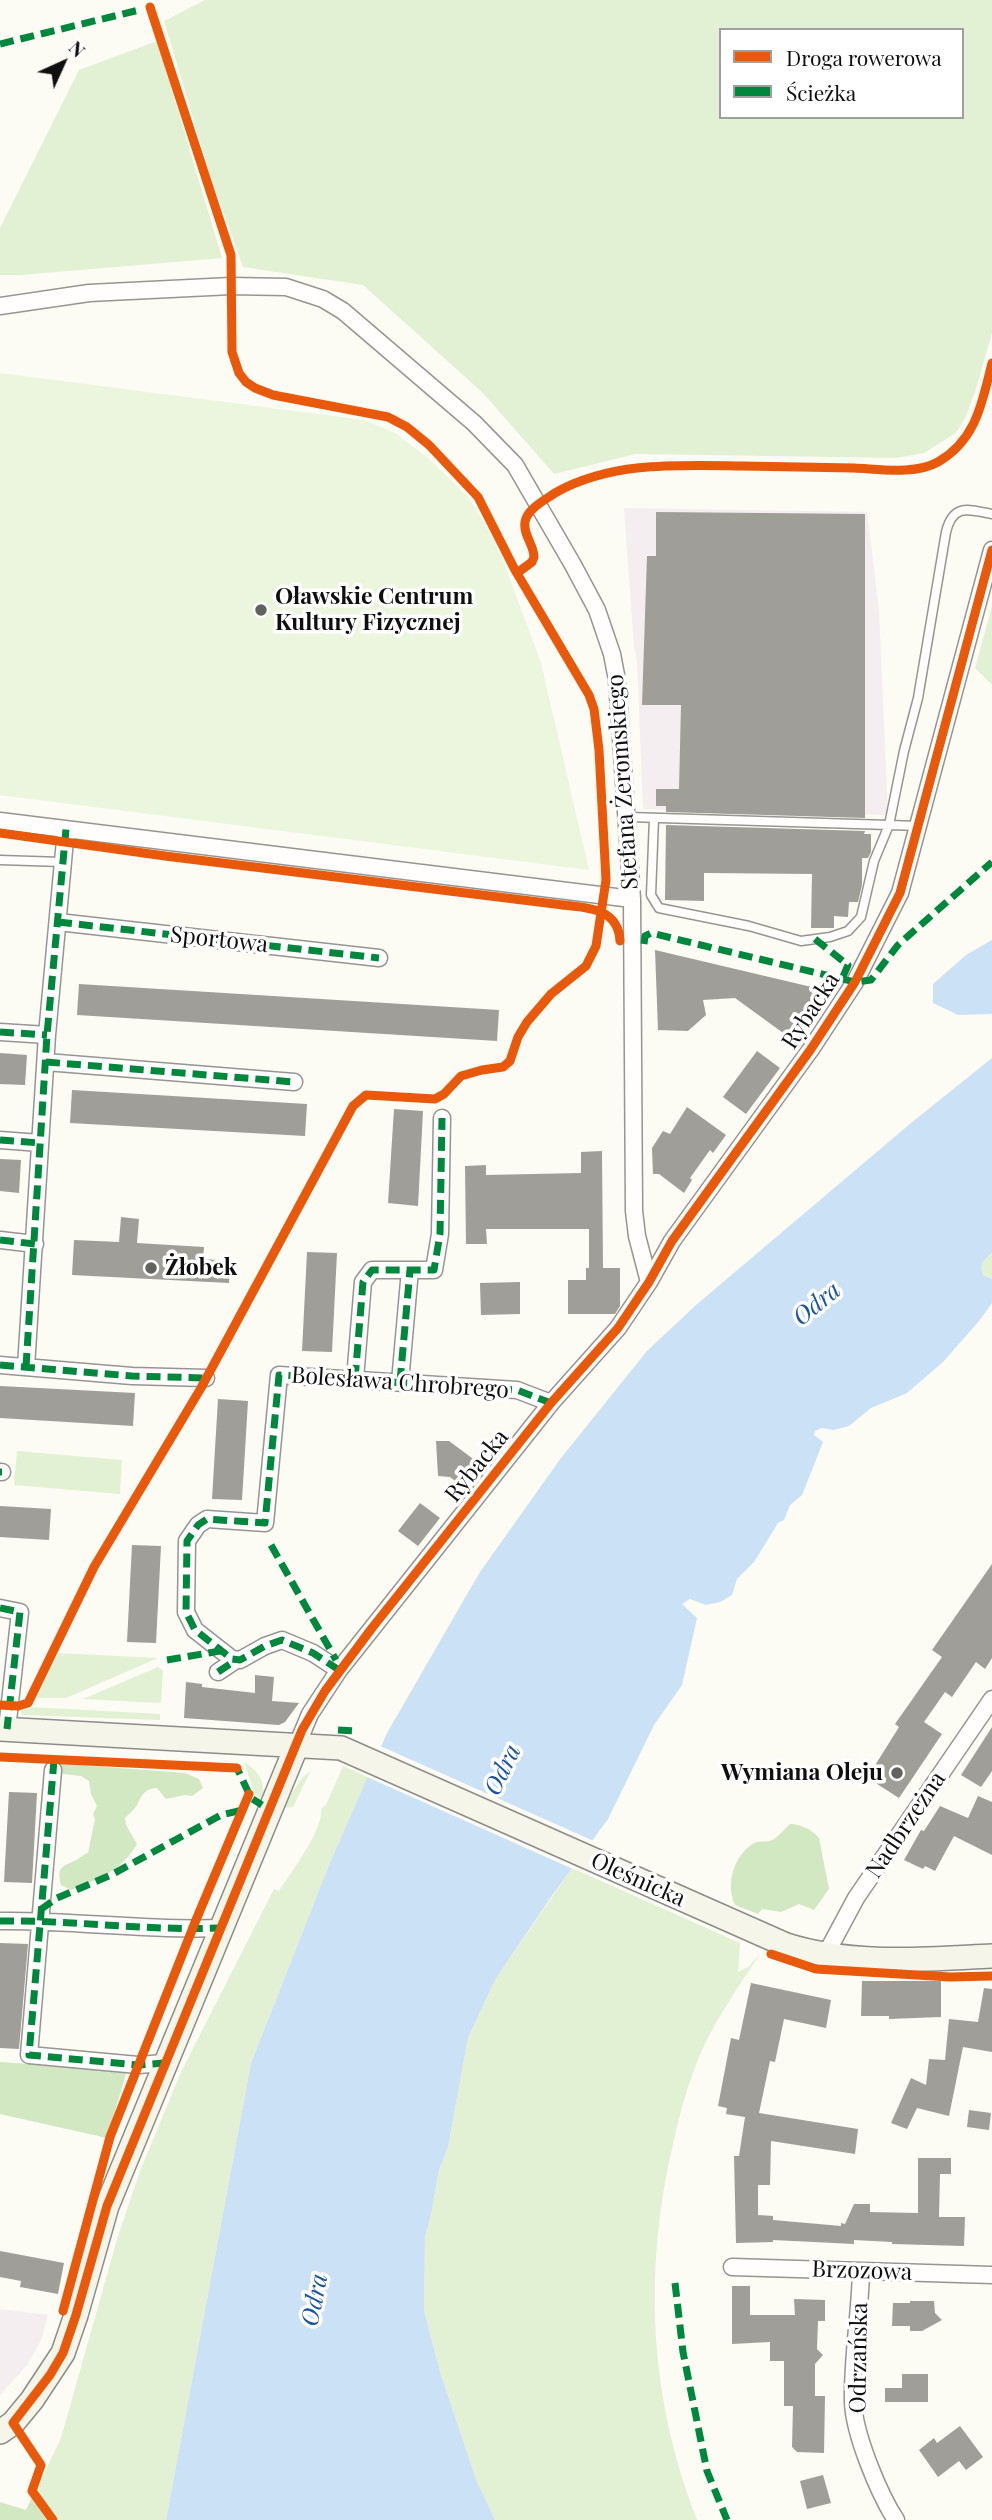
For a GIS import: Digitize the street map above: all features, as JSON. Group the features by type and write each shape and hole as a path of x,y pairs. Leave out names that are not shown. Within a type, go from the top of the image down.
{"main road":[{"path":"4,1729 297,1745"},
{"name":"Oleśnicka","path":"297,1745 341,1748 747,1929 798,1949 850,1958 934,1959 992,1956"},
{"name":"Rybacka","path":"0,2432 13,2423 32,2400 63,2353 107,2206 297,1745"}],"street":[{"name":"Stefana Żeromskiego","path":"0,306 89,293 268,285 305,291 344,311 474,423 505,452 526,482 597,610 612,654 617,680 632,899 634,1211 637,1236 649,1282"},
{"name":"Rybacka","path":"297,1745 310,1714 339,1670 551,1404 618,1328 672,1241 811,1049 855,982 895,907 992,550"},
{"path":"0,821 632,899"},
{"path":"26,1367 47,1035 66,829"},
{"name":"Sportowa","path":"58,922 379,958"},
{"path":"0,1032 47,1035"},
{"path":"46,1062 294,1082"},
{"path":"355,1379 363,1282 372,1270 434,1270 440,1234 442,1118"},
{"path":"0,1140 40,1143"},
{"path":"0,1240 35,1244"},
{"path":"400,1382 410,1270"},
{"path":"0,1365 132,1376 206,1378"},
{"name":"Bolesława Chrobrego","path":"236,1660 225,1655 195,1630 188,1618 187,1541 198,1525 207,1519 265,1522 279,1375 517,1390 551,1404"},
{"path":"0,1608 20,1612 4,1729"},
{"path":"218,1672 236,1660 282,1640 313,1653 339,1670"},
{"name":"Nadbrzeżna","path":"826,1954 856,1898 992,1699"},
{"path":"53,1770 29,2055 138,2065 164,2063"},
{"path":"0,1921 40,1920 192,1929 220,1928"},
{"name":"Brzozowa","path":"732,2267 992,2275"},
{"name":"Odrzańska","path":"861,2271 855,2415 881,2492 896,2520"}],"lane":[{"path":"654,818 651,895 659,908 749,926 801,941 830,937 848,931 862,917 874,861 889,825 918,698 949,518 959,511 992,514"},
{"path":"628,817 919,826"},
{"path":"0,860 62,862"}],"shaded area":[{"path":"624,508 867,512 879,610 888,815 643,809 637,660"},
{"path":"0,2309 48,2315 42,2338 28,2364 0,2395"}],"green space":[{"path":"205,0 992,0 992,333 966,416 956,433 924,453 896,458 636,454 554,474 483,393 363,285 243,267 211,178 164,21"},
{"path":"157,41 222,258 0,275 0,228 79,70"},
{"name":"Oławskie Centrum Kultury Fizycznej","path":"0,373 364,420 397,434 428,458 469,498 502,558 541,663 589,870 0,795"},
{"path":"992,606 992,685 975,668"},
{"path":"992,1253 992,1279 983,1275 982,1265"},
{"path":"17,1451 122,1460 120,1494 14,1485"},
{"path":"57,1653 158,1658 66,1698 34,1698"},
{"path":"158,1667 163,1670 161,1703 83,1699"},
{"path":"29,1707 160,1714 160,1720 22,1715 19,1709"},
{"path":"244,1762 260,1777 263,1799 255,1795"},
{"path":"54,1763 185,1773 199,1779 203,1788 192,1796 166,1799 157,1788 146,1791 125,1818 137,1844 131,1854 108,1873 71,1890 61,1885 60,1870 88,1853 95,1819 93,1814 97,1806 89,1781 81,1776 54,1773"},
{"path":"343,1766 368,1777 329,1865 251,2063 166,2520 56,2520 36,2490 61,2438 118,2236 140,2171 181,2072 274,1889 279,1891 312,1839 321,1818 321,1809 326,1805"},
{"path":"311,1770 293,1807 283,1808 300,1780"},
{"path":"790,1824 806,1828 819,1838 829,1889 814,1910 799,1904 781,1912 762,1909 758,1914 735,1905 731,1879 741,1855 754,1843 774,1839"},
{"path":"572,1868 740,1943 738,1972 748,1967 761,1953 716,2024 692,2074 673,2144 657,2239 655,2287 660,2381 681,2474 697,2520 495,2520 476,2479 441,2375 424,2310 425,2237 439,2170 448,2147 468,2038 495,1980"},
{"path":"0,2062 127,2070 107,2138 0,2114"},
{"path":"32,2497 49,2520 0,2520 0,2502 26,2510"}],"water":[{"path":"992,940 992,1014 958,1015 933,1003 933,984 966,955"},
{"name":"Odra","path":"992,1058 992,1253 982,1268 983,1275 992,1279 992,1303 943,1362 907,1393 871,1408 849,1426 815,1431 814,1435 823,1442 802,1495 790,1505 784,1520 778,1523 754,1562 737,1579 732,1595 720,1602 706,1605 690,1599 682,1604 697,1618 682,1685 654,1725 608,1819 495,1980 468,2038 448,2147 439,2170 425,2237 424,2310 441,2375 476,2479 495,2520 166,2520 251,2063 329,1865 387,1733 480,1572 561,1458 647,1351 696,1305"}],"pier":[{"path":"378,1745 596,1842 575,1870 365,1776"}],"building":[{"path":"656,512 865,514 865,818 666,812 666,806 656,806 656,789 679,789 681,705 642,705 647,556 656,556"},
{"path":"666,825 865,831 864,834 871,834 871,852 868,858 862,858 862,885 858,902 849,902 848,917 834,916 834,928 811,928 812,874 704,873 704,901 665,900"},
{"path":"655,950 820,989 786,1035 735,998 703,1000 706,1015 688,1031 658,1030"},
{"path":"79,984 499,1010 497,1041 77,1015"},
{"path":"757,1051 780,1068 746,1114 723,1097"},
{"path":"0,1053 27,1055 25,1085 0,1084"},
{"path":"72,1090 307,1104 305,1136 70,1123"},
{"path":"687,1107 726,1135 713,1153 710,1150 690,1178 692,1180 684,1193 659,1174 653,1174 652,1148 663,1131 670,1134"},
{"path":"394,1109 423,1111 418,1206 388,1203"},
{"path":"602,1151 603,1268 620,1268 620,1306 615,1314 568,1314 568,1280 586,1280 586,1268 589,1268 589,1229 486,1229 487,1244 466,1244 465,1166 486,1165 486,1175 581,1173 581,1152"},
{"path":"0,1159 21,1160 19,1193 0,1191"},
{"name":"Żłobek","path":"121,1217 139,1219 137,1243 204,1247 203,1259 230,1261 229,1283 72,1275 74,1240 119,1242"},
{"path":"307,1252 337,1253 332,1352 302,1351"},
{"path":"520,1282 520,1314 481,1315 480,1283"},
{"path":"0,1386 135,1393 133,1426 0,1418"},
{"path":"218,1399 248,1401 242,1500 212,1499"},
{"path":"436,1441 449,1441 480,1464 463,1487 450,1477 438,1476"},
{"path":"420,1503 440,1518 418,1546 398,1531"},
{"path":"0,1506 51,1509 49,1540 0,1537"},
{"path":"132,1545 161,1546 156,1643 127,1642"},
{"path":"992,1564 992,1658 985,1669 976,1662 952,1697 945,1692 924,1722 942,1734 899,1798 874,1782 881,1772 874,1767 899,1727 895,1724 942,1657 932,1650"},
{"path":"255,1675 274,1677 272,1701 299,1703 285,1722 279,1725 184,1718 186,1682 202,1684 202,1687 255,1693"},
{"path":"992,1727 992,1771 981,1787 961,1775"},
{"path":"9,1792 37,1793 32,1883 4,1882"},
{"path":"978,1796 992,1802 992,1855 954,1836 935,1871 925,1866 923,1869 904,1860 921,1830 924,1831 940,1806 968,1818"},
{"path":"0,1943 28,1944 19,2049 0,2048"},
{"path":"862,1981 941,1981 941,2017 889,2019 889,2016 861,2016"},
{"path":"751,1983 831,2000 826,2028 784,2019 775,2062 770,2061 759,2113 858,2129 855,2154 771,2141 770,2185 758,2185 758,2215 773,2216 773,2220 841,2226 841,2223 845,2224 854,2204 870,2204 870,2212 918,2213 918,2158 951,2158 951,2174 940,2174 939,2217 965,2217 964,2246 854,2240 854,2244 773,2240 736,2243 734,2156 739,2156 745,2117 726,2114 727,2108 718,2106 731,2038 739,2040"},
{"path":"984,1988 992,1989 992,2052 963,2047 949,2116 917,2108 907,2129 891,2123 911,2078 926,2085 929,2059 945,2060 949,2019 978,2022"},
{"path":"969,2110 991,2113 989,2130 967,2127"},
{"path":"0,2251 64,2263 58,2294 20,2287 21,2281 0,2277"},
{"path":"732,2286 750,2286 750,2315 795,2315 794,2299 825,2300 825,2321 818,2321 817,2349 823,2355 815,2364 815,2396 825,2396 824,2453 797,2452 792,2447 793,2406 784,2406 784,2361 770,2361 770,2342 732,2344"},
{"path":"934,2301 935,2313 942,2320 922,2331 910,2331 910,2326 892,2326 893,2303"},
{"path":"902,2374 928,2374 928,2402 885,2402 885,2388 902,2388"},
{"path":"960,2426 983,2457 966,2470 959,2461 938,2477 919,2450 934,2438 937,2443"},
{"path":"823,2475 831,2503 807,2509 800,2481"}],"marked path":[{"path":"0,44 139,10"},
{"path":"26,1367 47,1035 66,829"},
{"path":"644,944 645,936 651,933 855,982 871,980 898,945 992,862"},
{"path":"58,922 379,958"},
{"path":"815,939 848,965 842,979"},
{"path":"0,1032 47,1035"},
{"path":"46,1062 294,1082"},
{"path":"355,1379 363,1282 372,1270 434,1270 440,1234 442,1118"},
{"path":"0,1140 40,1143"},
{"path":"0,1240 35,1244"},
{"path":"400,1382 410,1270"},
{"path":"0,1365 132,1376 206,1378"},
{"path":"339,1670 313,1653 282,1640 240,1660 232,1659 195,1630 186,1612 187,1541 198,1525 207,1519 265,1523 279,1375 517,1390 551,1403"},
{"path":"271,1545 336,1660"},
{"path":"0,1608 20,1612 7,1729"},
{"path":"167,1660 220,1651"},
{"path":"218,1672 236,1660"},
{"path":"338,1730 355,1731"},
{"path":"54,1760 29,2055 138,2065 164,2063"},
{"path":"230,1768 237,1768 251,1798 262,1805"},
{"path":"40,1910 57,1898 111,1875 221,1815 242,1810"},
{"path":"0,1921 220,1928"},
{"path":"675,2283 683,2352 707,2471 727,2520"}],"cycle path":[{"path":"0,1705 18,1706 28,1703 94,1567 201,1388 353,1106 366,1095 435,1099 444,1094 461,1076 503,1067 510,1061 518,1037 527,1022 551,994 586,966 596,946 606,880 599,750 594,709 589,695 515,570 478,497 429,445 407,427 388,417 273,395 255,388 239,373 232,352 231,255 150,7"},
{"path":"517,573 532,562 534,557 525,527 529,513 555,493 599,475 670,466 897,470 929,466 951,453 970,431 981,405 992,363"},
{"path":"53,2520 32,2491 41,2465 13,2423 50,2375 63,2353 107,2206 302,1730 325,1691 372,1628 551,1403 618,1328 672,1241 811,1049 855,982 900,893 992,550"},
{"path":"0,833 587,908 597,910 613,921 620,941"},
{"path":"0,1757 237,1768"},
{"path":"63,2311 110,2137 249,1794"},
{"path":"771,1954 816,1969 950,1977 992,1976"}],"place":[{"name":"Oławskie Centrum Kultury Fizycznej","path":"261,610"},
{"name":"Żłobek","path":"151,1268"},
{"name":"Wymiana Oleju","path":"897,1773"}]}
